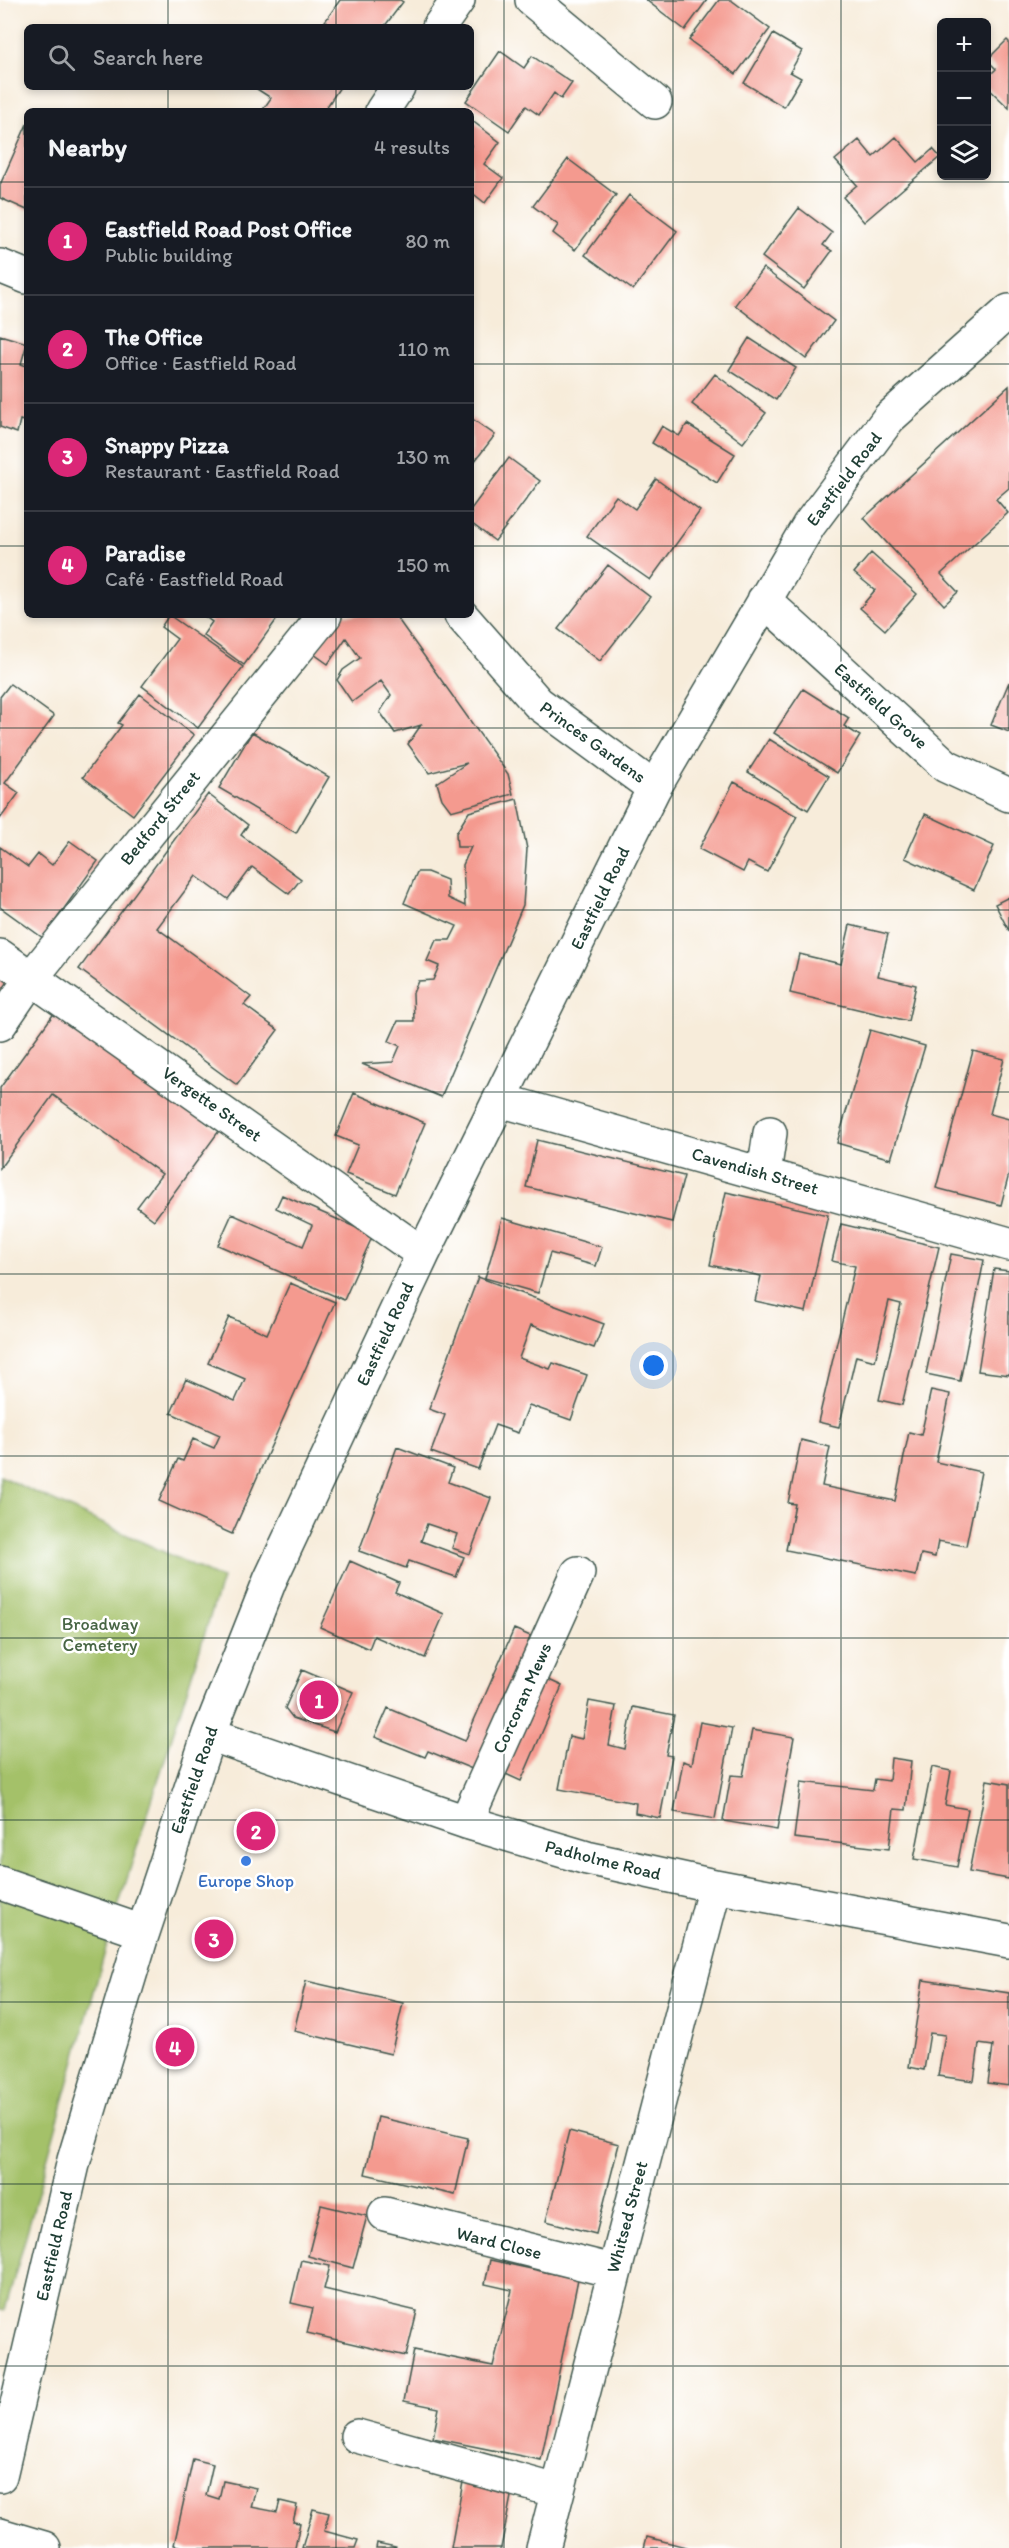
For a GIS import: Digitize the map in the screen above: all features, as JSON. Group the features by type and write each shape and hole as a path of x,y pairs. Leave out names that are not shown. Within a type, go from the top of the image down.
{"street":[{"path":"441,24 458,0"},
{"path":"532,0 655,102"},
{"path":"384,108 396,90"},
{"path":"0,266 24,276"},
{"name":"Eastfield Road","path":"0,2476 74,2160 143,1932 209,1734 270,1580 423,1254 654,788 809,525 889,418 1009,311"},
{"name":"Eastfield Grove","path":"764,600 946,766 1009,795"},
{"name":"Bedford Street","path":"0,1024 32,977 323,618"},
{"name":"Princes Gardens","path":"464,618 538,703 654,788"},
{"name":"Vergette Street","path":"0,956 423,1254"},
{"name":"Cavendish Street","path":"500,1100 1009,1244"},
{"path":"764,1173 770,1133"},
{"name":"Corcoran Mews","path":"466,1822 578,1574"},
{"name":"Padholme Road","path":"209,1734 466,1822 587,1858 715,1886 1009,1941"},
{"path":"0,1883 143,1932"},
{"name":"Whitsed Street","path":"543,2548 613,2271 715,1886"},
{"name":"Ward Close","path":"385,2214 613,2271"},
{"path":"357,2436 557,2491"},
{"path":"0,2535 44,2548"}],"green space":[{"name":"Broadway Cemetery","path":"0,1476 222,1579 113,1923 5,2311 0,2310"}],"building":[{"path":"340,0 400,0 403,2 386,24 323,24"},
{"path":"646,0 707,0 685,30"},
{"path":"719,0 731,0 770,29 736,74 689,40"},
{"path":"773,34 802,51 790,72 801,78 784,107 744,83"},
{"path":"1007,40 1009,42 1009,108 991,91 991,74 996,69 991,64 991,56"},
{"path":"500,51 524,68 532,56 572,83 561,99 554,93 539,115 526,106 509,131 466,101"},
{"path":"259,90 338,90 326,108 264,108 271,98"},
{"path":"474,122 500,142 484,164 503,178 485,203 474,194"},
{"path":"24,131 24,209 0,198 0,185"},
{"path":"896,137 918,162 933,149 937,154 937,160 864,222 843,197 857,185 835,160 859,140 873,157"},
{"path":"568,159 616,195 575,250 553,233 558,225 533,206"},
{"path":"629,195 677,231 633,290 585,255"},
{"path":"799,208 832,233 823,245 832,251 804,289 762,257"},
{"path":"763,268 834,321 806,359 735,305"},
{"path":"0,335 24,342 21,364 24,365 24,421 20,420 17,433 0,427"},
{"path":"749,338 796,368 776,400 729,370"},
{"path":"715,374 766,413 743,443 692,404"},
{"path":"1009,386 1009,488 996,499 1008,513 941,574 958,592 944,605 864,518"},
{"path":"474,420 495,435 474,462"},
{"path":"687,424 735,454 717,483 652,443 662,426 679,436"},
{"path":"509,458 540,481 495,541 474,525 474,505"},
{"path":"656,479 700,511 650,580 587,536 616,496 635,509"},
{"path":"871,553 917,594 885,630 860,608 875,590 854,573"},
{"path":"608,565 650,597 600,661 558,629"},
{"path":"167,618 173,618 243,667 198,728 142,686 177,639 161,627"},
{"path":"207,618 278,618 244,665 203,635 212,622"},
{"path":"339,618 397,618 508,774 513,794 451,811 442,799 437,783 467,763 429,773 408,744 421,725 395,733 380,712 391,695 381,681 352,702 337,680 343,670 360,658 346,638 328,664 314,654"},
{"path":"1009,682 1009,732 991,725"},
{"path":"10,684 54,716 5,783 19,793 0,819 0,697"},
{"path":"803,689 849,718 844,726 860,736 837,773 774,733"},
{"path":"140,694 194,735 133,815 83,777 122,725 118,723"},
{"path":"252,732 329,777 296,833 219,788"},
{"path":"769,739 829,776 808,810 748,772"},
{"path":"734,782 797,816 767,872 748,862 743,872 699,849"},
{"path":"208,794 248,825 241,835 301,879 289,894 252,867 228,899 196,876 157,928 251,997 244,1005 278,1030 237,1085 79,969"},
{"path":"517,799 527,849 523,905 441,1097 362,1064 393,1062 400,1046 389,1041 398,1021 414,1021 413,993 418,981 433,980 439,966 427,961 436,940 450,940 457,926 404,903 417,872 427,872 447,880 448,898 465,906 463,865 471,847 457,847 456,833 469,812"},
{"path":"925,814 994,846 974,890 905,858"},
{"path":"70,841 98,861 43,938 0,907 0,847 28,867 38,854 52,865"},
{"path":"1009,897 1009,931 995,904"},
{"path":"850,925 888,934 878,976 916,985 908,1021 790,993 799,954 841,964"},
{"path":"0,966 13,976 0,994"},
{"path":"55,1012 219,1131 154,1220 137,1207 162,1174 53,1095 0,1168 0,1088"},
{"path":"870,1030 925,1046 891,1159 837,1143"},
{"path":"973,1051 1004,1059 990,1114 1009,1119 1009,1174 1001,1205 936,1188"},
{"path":"354,1093 425,1123 395,1194 346,1174 358,1145 336,1136"},
{"path":"537,1140 684,1176 672,1222 526,1187"},
{"path":"726,1192 828,1215 806,1312 755,1301 761,1276 710,1265"},
{"path":"282,1195 373,1235 344,1300 218,1245 232,1214 303,1246 312,1225 276,1208"},
{"path":"502,1218 602,1247 596,1266 550,1253 538,1293 485,1278"},
{"path":"841,1224 939,1247 902,1405 879,1400 901,1304 889,1301 875,1361 856,1356 839,1427 818,1422 855,1266 832,1261"},
{"path":"951,1254 984,1260 960,1381 926,1374"},
{"path":"994,1269 1009,1271 1009,1375 978,1371"},
{"path":"478,1277 604,1324 594,1348 531,1325 519,1358 550,1369 553,1363 587,1375 571,1420 529,1405 518,1433 495,1425 478,1469 431,1452 445,1415 429,1409"},
{"path":"290,1283 335,1302 232,1534 159,1501 178,1459 183,1461 193,1439 214,1448 220,1435 171,1413 186,1379 235,1401 245,1379 208,1363 229,1317 267,1334"},
{"path":"931,1390 950,1394 936,1462 981,1472 966,1546 938,1541 935,1557 921,1554 916,1576 786,1550 795,1504 788,1503 801,1440 830,1447 822,1486 895,1501 909,1432 921,1435"},
{"path":"397,1447 453,1468 448,1482 491,1498 470,1554 452,1548 457,1534 427,1524 421,1541 464,1557 456,1577 409,1561 406,1568 359,1551"},
{"path":"350,1561 399,1583 395,1592 444,1614 425,1658 374,1636 369,1649 320,1627"},
{"path":"514,1629 535,1638 477,1771 428,1751 425,1757 375,1737 388,1708 465,1741"},
{"path":"302,1670 353,1692 335,1732 293,1718 285,1708"},
{"path":"538,1675 562,1686 521,1781 497,1770"},
{"path":"589,1701 616,1706 609,1745 625,1749 633,1707 674,1715 666,1755 672,1756 660,1818 635,1813 636,1803 559,1789 569,1736 582,1739"},
{"path":"700,1722 732,1728 715,1819 674,1812 683,1761 692,1764"},
{"path":"752,1730 794,1737 777,1830 723,1821 731,1775 743,1776"},
{"path":"891,1758 911,1761 906,1810 894,1809 889,1849 794,1838 801,1782 873,1790 875,1779 889,1781"},
{"path":"932,1767 951,1771 945,1805 968,1809 957,1867 914,1859"},
{"path":"987,1780 1009,1784 1009,1879 969,1872"},
{"path":"923,1980 1009,1993 1009,2086 988,2083 993,2046 979,2044 974,2081 938,2076 945,2035 930,2033 924,2070 909,2067"},
{"path":"306,1981 403,2003 391,2054 294,2031"},
{"path":"378,2117 468,2138 455,2195 365,2174"},
{"path":"569,2131 619,2144 596,2234 546,2221"},
{"path":"321,2205 367,2216 353,2268 308,2256"},
{"path":"301,2260 330,2266 324,2289 417,2311 406,2356 307,2333 313,2308 291,2303"},
{"path":"490,2260 578,2279 541,2460 433,2438 439,2408 404,2401 414,2350 493,2366 512,2290 485,2284"},
{"path":"193,2459 213,2464 206,2495 219,2499 223,2481 256,2488 251,2507 277,2512 280,2501 297,2505 293,2522 300,2523 295,2548 187,2548 174,2545"},
{"path":"465,2471 514,2481 501,2548 451,2548"},
{"path":"313,2509 329,2513 324,2531 358,2540 355,2548 302,2548"},
{"path":"647,2537 686,2547 686,2548 644,2548"},
{"path":"377,2543 396,2547 396,2548 376,2548"}],"place":[{"name":"Eastfield Road Post Office","path":"319,1700"},
{"name":"The Office","path":"256,1831"},
{"name":"Europe Shop","path":"246,1861"},
{"name":"Snappy Pizza","path":"214,1939"},
{"name":"Paradise","path":"175,2047"}]}
